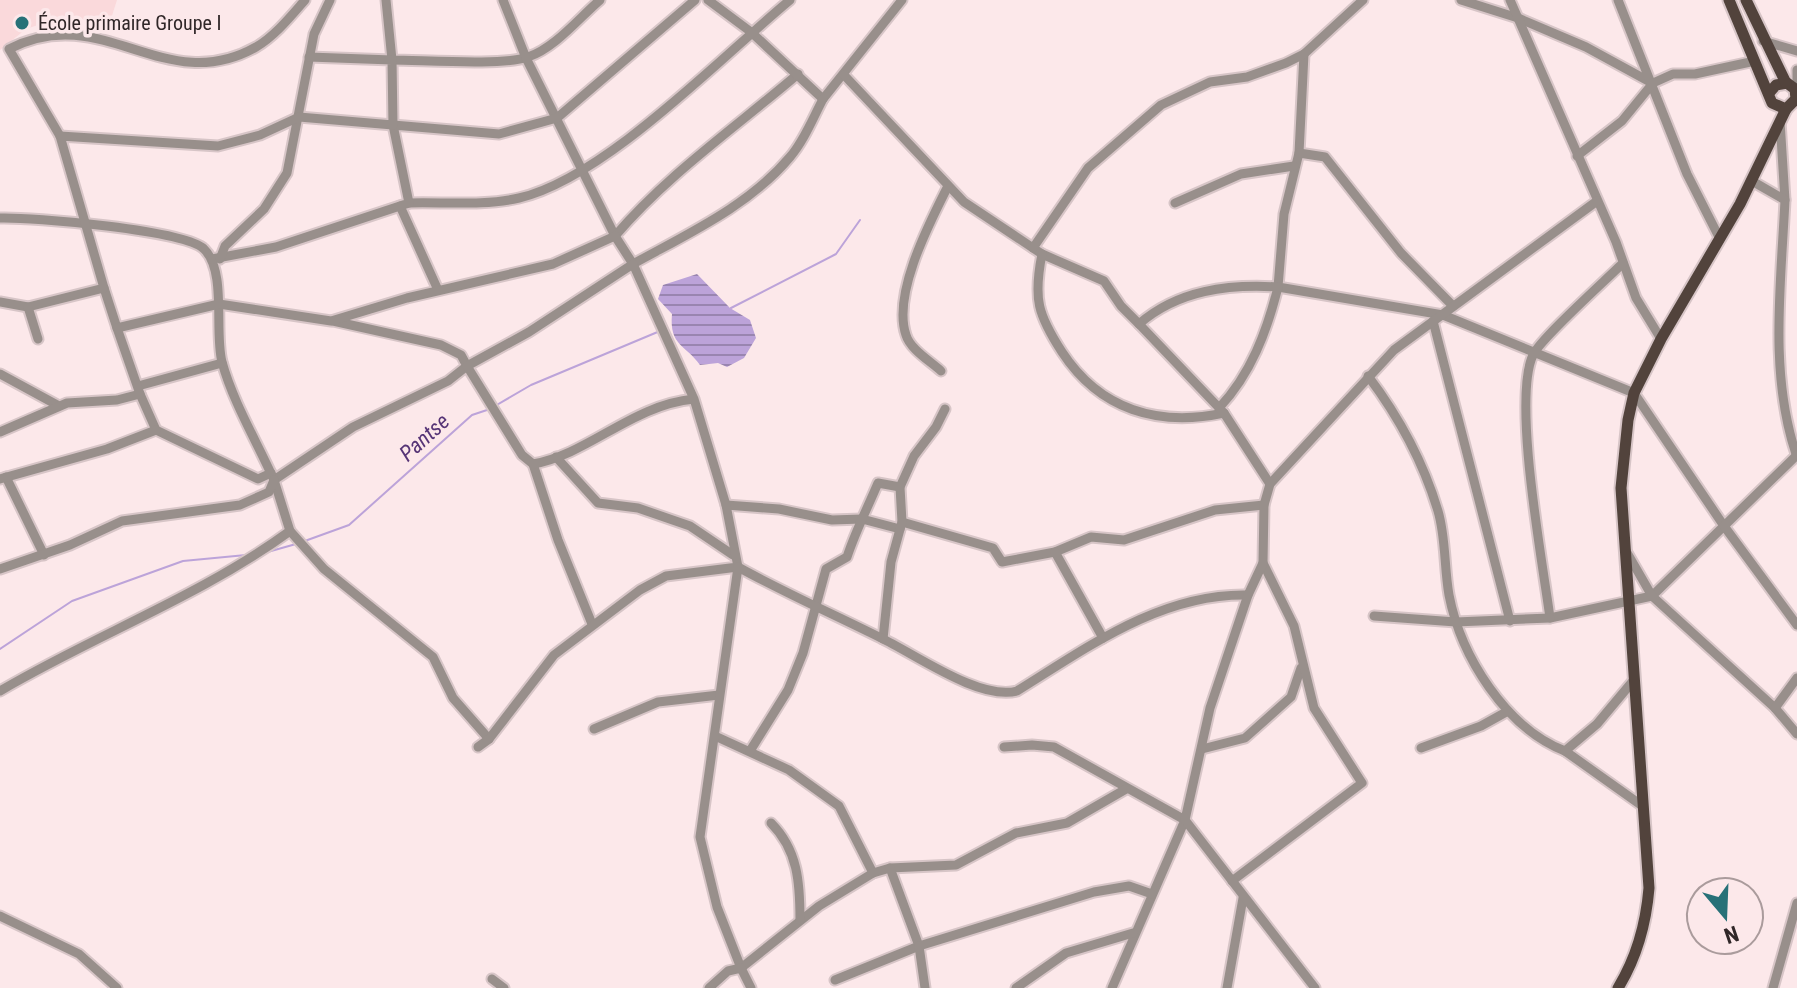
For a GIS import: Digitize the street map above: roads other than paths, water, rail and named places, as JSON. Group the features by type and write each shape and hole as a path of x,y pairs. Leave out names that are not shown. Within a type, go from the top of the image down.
{"main road":[{"path":"1729,0 1770,92 1788,107"},
{"path":"1746,0 1763,41 1794,87"},
{"path":"1770,92 1776,85 1794,87"},
{"path":"1774,133 1788,107 1794,87"},
{"path":"1618,988 1630,968 1647,911 1649,888 1621,488 1634,393 1661,339 1752,181 1788,107"}],"street":[{"path":"305,0 257,46 218,59 172,58 84,28 47,30 4,52 60,136 117,328 156,430 258,479 273,476 353,427 448,381 467,366 529,332 633,264 730,208 775,173 792,155 823,99 902,0"},
{"path":"330,0 314,34 287,173 264,209 225,246 216,259 222,363 273,476 290,531 324,569 433,657 453,698 489,739"},
{"path":"386,0 392,60 393,125 404,205 438,290"},
{"path":"503,0 526,58 615,236 633,264 694,399 726,505 733,555 738,567 700,837 717,907 751,988"},
{"path":"309,57 392,60 526,58 541,50 600,0"},
{"path":"60,136 218,146 260,135 299,117 499,134 557,118 695,0"},
{"path":"708,0 751,32 823,99"},
{"path":"0,218 52,219 88,227 166,235 196,243 216,259 276,247 404,205 516,199 582,171 657,115 790,0"},
{"path":"1304,54 1299,153 1284,214 1278,287 1264,337 1221,411 1189,419 1152,417 1126,409 1089,384 1042,321 1037,301 1037,251 1088,168 1161,105 1210,82 1247,77 1304,54 1363,0"},
{"path":"1461,0 1518,18 1586,47 1653,83"},
{"path":"1510,0 1636,298 1661,339"},
{"path":"1618,0 1687,174 1720,239"},
{"path":"1763,41 1797,51"},
{"path":"1577,156 1622,121 1653,83 1673,74 1695,74 1755,61"},
{"path":"1794,87 1797,70"},
{"path":"331,321 438,290 553,264 615,236 657,189 691,165 798,74"},
{"path":"844,75 948,186 985,219 1037,251 1104,281 1121,306 1221,411 1270,484"},
{"path":"1374,616 1456,622 1510,621 1550,618 1652,596 1797,454 1783,413 1780,370 1785,200 1780,121"},
{"path":"1299,153 1325,157 1401,253 1453,306"},
{"path":"1175,203 1241,174 1294,166"},
{"path":"1752,181 1785,200"},
{"path":"941,371 908,340 904,328 914,263 948,186"},
{"path":"1112,988 1133,933 1185,820 1210,708 1248,595 1263,563 1264,505 1270,484 1394,350 1597,201"},
{"path":"1550,618 1529,454 1527,417 1533,355 1623,263"},
{"path":"1139,324 1174,300 1215,288 1278,287 1438,318 1634,393 1724,526 1797,625"},
{"path":"0,302 28,307 104,288"},
{"path":"117,328 219,304 331,321 441,345 461,355 522,455 533,464 558,540 592,624"},
{"path":"28,307 38,339"},
{"path":"1438,318 1510,621"},
{"path":"0,432 59,406 139,390 222,363"},
{"path":"0,374 59,406"},
{"path":"1368,376 1392,407 1425,474 1442,525 1449,593 1456,622 1474,660 1508,711 1527,731 1565,751 1641,805"},
{"path":"533,464 556,457 655,408 694,399"},
{"path":"883,639 891,562 901,525 900,487 914,456 945,409"},
{"path":"44,555 3,478 107,449 156,430"},
{"path":"556,457 598,503 638,508 690,526 733,555"},
{"path":"0,569 44,555 131,518 240,505 269,492 273,476"},
{"path":"750,751 788,690 817,610 826,569 847,557 878,483 900,487"},
{"path":"726,505 779,509 832,520 862,519 901,525 993,548 1002,562 1055,552 1091,537 1124,540 1215,510 1264,505"},
{"path":"0,691 51,661 251,560 290,531"},
{"path":"1625,550 1652,596 1775,708 1797,734"},
{"path":"1055,552 1103,638"},
{"path":"1232,881 1362,783 1314,708 1301,665 1294,626 1263,563"},
{"path":"478,747 489,739 554,655 640,590 666,576 738,567 817,610 883,639 952,675 1000,693 1017,691 1103,638 1194,599 1217,594 1248,595"},
{"path":"1202,749 1245,738 1291,697 1301,665"},
{"path":"1775,708 1797,678"},
{"path":"1565,751 1597,724 1633,681"},
{"path":"594,729 658,702 719,695"},
{"path":"1421,748 1481,726 1508,711"},
{"path":"715,736 789,770 839,806 873,873"},
{"path":"1004,747 1054,747 1185,820 1315,988"},
{"path":"709,988 728,971 741,968 847,886 873,873 890,868 956,865 1016,833 1067,823 1126,789"},
{"path":"771,823 788,844 797,870 800,920"},
{"path":"890,868 919,946 925,988"},
{"path":"835,980 919,946 1094,892 1129,886 1152,894"},
{"path":"1227,988 1243,898"},
{"path":"1773,988 1797,903"},
{"path":"0,916 79,954 117,988"},
{"path":"1016,988 1066,953 1133,933"},
{"path":"492,979 504,988"}],"waterway":[{"name":"Pantse","path":"731,308 836,254 860,220"},
{"name":"Pantse","path":"495,406 531,385 660,331"},
{"name":"Pantse","path":"302,542 349,525 472,415 490,409"},
{"name":"Pantse","path":"264,553 296,544"},
{"name":"Pantse","path":"0,649 72,601 183,561 246,555"}],"place":[{"name":"École primaire Groupe I","path":"22,23"}]}
